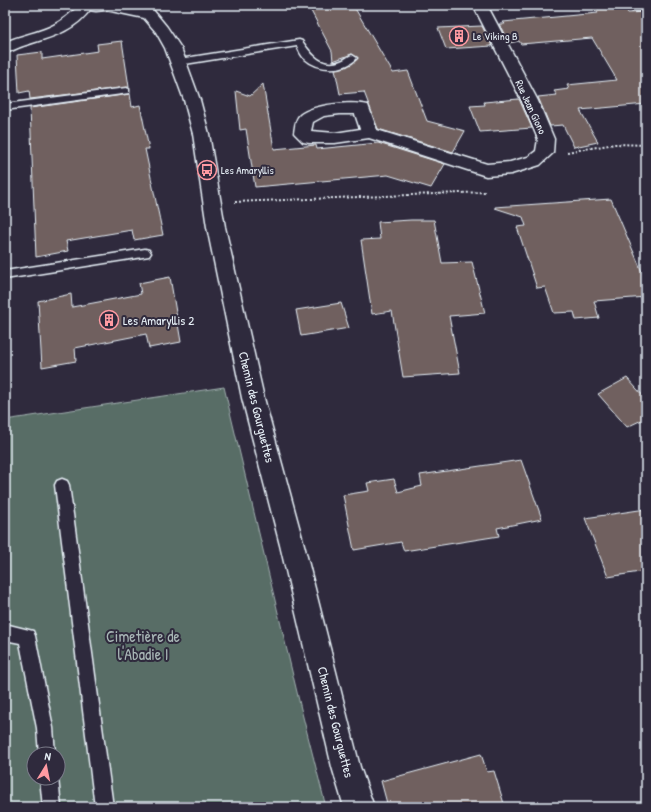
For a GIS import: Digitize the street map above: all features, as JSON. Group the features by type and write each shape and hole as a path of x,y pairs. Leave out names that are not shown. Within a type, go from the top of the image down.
{"main road":[{"name":"Rue Jean Giono","path":"370,133 486,170 511,168 534,161 544,153 546,139 530,101 480,5"},
{"name":"Chemin des Gourguettes","path":"82,6 109,6 144,10 162,30 179,62 201,134 212,206 254,398 292,545 346,767 359,807"},
{"path":"5,48 53,32 65,26 82,6"}],"lane":[{"path":"179,62 299,43 307,56 320,64 339,65 349,62 352,58"},
{"path":"5,107 126,91"},
{"path":"5,275 145,253"},
{"path":"62,485 104,807"},
{"path":"5,632 27,636 45,728 46,746"},
{"path":"50,786 52,807"}],"path":[{"path":"544,153 556,154 595,146 615,144 646,145"},
{"path":"212,206 245,200 482,194 487,191"}],"green space":[{"name":"Cimetière de l'Abadie I","path":"224,387 326,807 5,807 5,420"}],"building":[{"path":"314,5 353,5 393,73 408,71 427,121 465,131 453,152 378,129 364,92 340,94 335,69 346,67 358,58 352,54 333,61 332,51 310,9 316,8"},
{"path":"592,5 623,5 628,13 646,12 646,104 580,110 598,142 574,147 563,125 550,126 538,97 557,95 554,91 569,89 567,85 617,80 592,38 521,44 519,41 509,43 499,24 505,24 503,22 598,13"},
{"name":"Le Viking B","path":"482,26 492,46 446,49 438,28"},
{"path":"122,41 129,87 30,99 29,91 19,93 17,55 42,52 42,59 98,51 97,44"},
{"path":"263,84 274,149 316,145 317,149 378,143 445,164 431,188 388,175 255,187 246,129 240,130 236,91 250,96"},
{"path":"130,94 132,107 140,105 149,149 145,149 163,235 134,240 132,230 66,241 68,251 36,257 30,108"},
{"path":"519,99 532,128 480,132 470,106 485,105 484,102"},
{"path":"611,199 646,281 646,297 594,301 599,318 576,320 574,312 554,313 545,287 537,288 517,227 526,226 523,217 495,207"},
{"path":"434,220 442,263 472,262 485,313 449,316 460,373 403,377 392,311 372,314 361,240 380,239 378,222"},
{"name":"Les Amaryllis 2","path":"170,277 181,342 149,348 146,334 75,348 76,361 42,367 38,301 71,294 72,307 141,294 139,283"},
{"path":"341,303 349,328 301,336 296,310"},
{"path":"627,378 646,399 646,418 627,427 598,394"},
{"path":"521,460 542,519 497,528 499,536 404,551 401,542 354,550 343,495 369,491 367,483 394,479 398,492 422,486 420,475"},
{"path":"646,509 646,571 608,577 585,518"},
{"path":"481,754 487,772 494,771 505,807 388,807 381,781"}],"place":[{"name":"Le Viking B","path":"459,36"},
{"name":"Les Amaryllis","path":"207,170"},
{"name":"Les Amaryllis 2","path":"109,320"}]}
